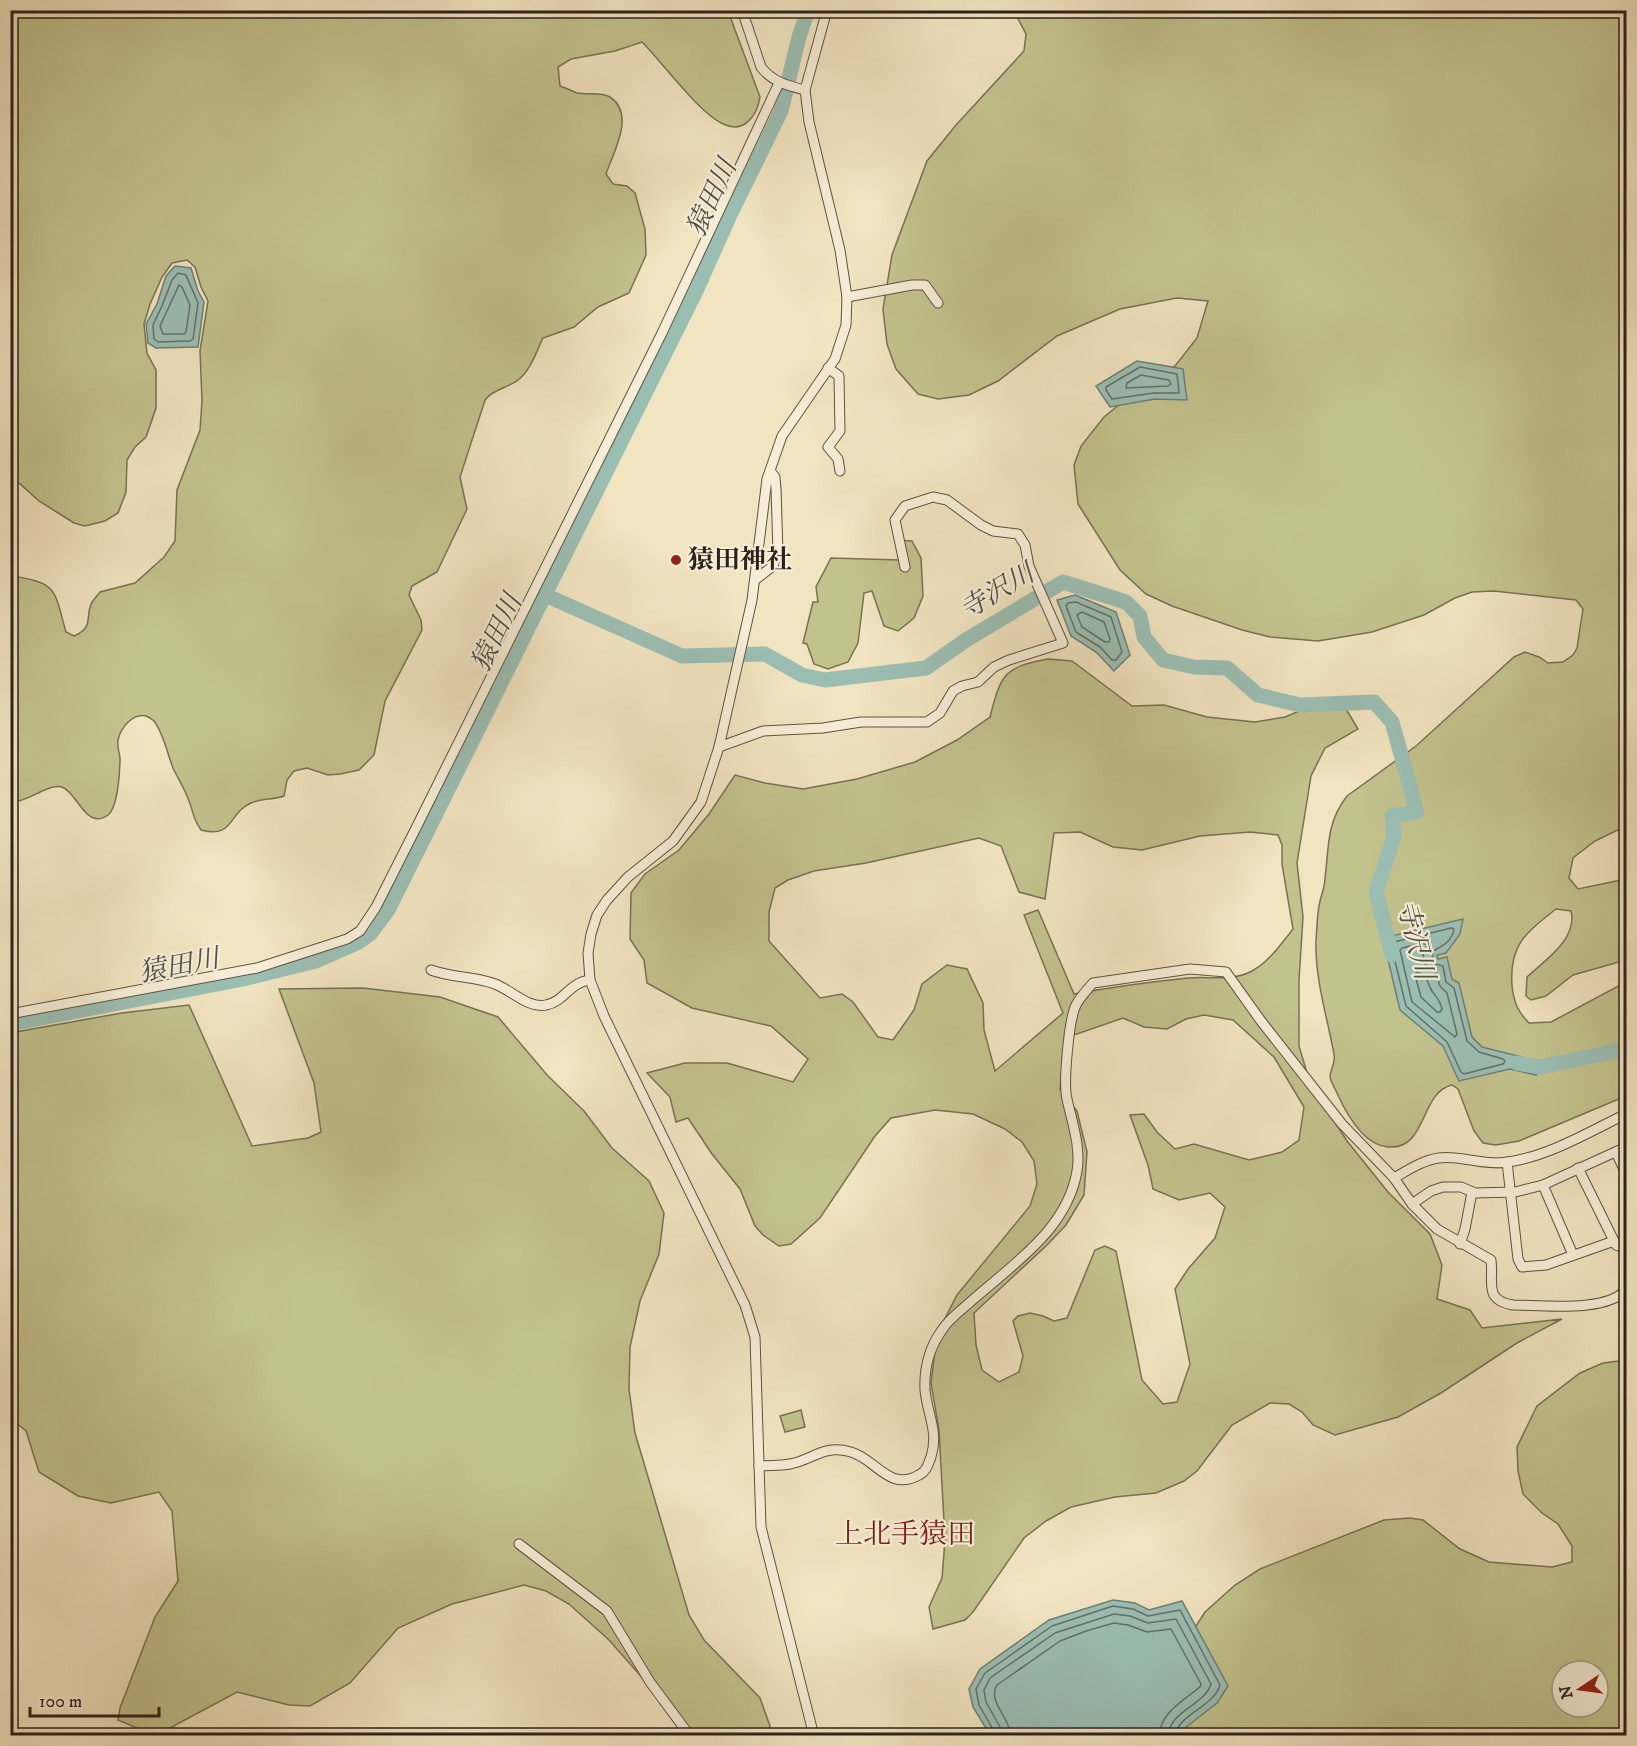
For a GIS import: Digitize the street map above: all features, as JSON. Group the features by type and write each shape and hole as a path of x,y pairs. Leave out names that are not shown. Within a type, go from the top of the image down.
{"street":[{"path":"742,10 761,67 785,84 806,90"},
{"path":"814,1736 769,1567 761,1527 755,1336 745,1305 604,1016 590,980 588,953 597,915 607,900 628,877 673,841 701,802 719,747 752,600 767,479 782,436 835,359 846,325 847,297 840,250 809,122 806,90 827,10"},
{"path":"10,1014 257,968 347,939 360,931 376,907 417,826 785,84"},
{"path":"847,297 912,285 925,285 938,303"},
{"path":"828,368 839,376 840,431 828,447 838,459 840,471"},
{"path":"755,580 773,566 778,553 775,477 770,471"},
{"path":"719,747 763,731 823,728 861,722 927,722 940,713 953,691 978,682 994,667 1063,643 1029,566 1025,545 1018,534 993,531 947,501 933,497 905,506 895,520 905,567"},
{"path":"759,1466 791,1464 825,1450 851,1452 868,1461 880,1472 896,1479 908,1479 927,1468 934,1447 934,1432 925,1391 927,1360 933,1346 948,1323 1043,1239 1073,1191 1078,1167 1077,1142 1066,1096 1066,1068 1076,1006 1092,983 1190,969 1226,972 1239,993 1342,1124 1394,1178 1412,1204 1437,1229 1491,1260 1493,1296 1501,1303 1513,1305 1593,1304 1616,1299 1626,1289"},
{"path":"431,970 445,975 495,984 535,1005 543,1006 556,1001 580,981 590,980"},
{"path":"1394,1178 1429,1160 1442,1157 1488,1163 1507,1162 1532,1156 1626,1114"},
{"path":"1412,1204 1431,1191 1443,1187 1461,1187 1472,1192 1511,1192 1543,1185 1626,1147"},
{"path":"1616,1152 1626,1174"},
{"path":"1507,1162 1518,1259 1522,1267 1546,1265 1614,1241"},
{"path":"1578,1168 1616,1245 1626,1250"},
{"path":"1543,1185 1573,1255"},
{"path":"1460,1244 1472,1192"},
{"path":"519,1544 607,1611 650,1682 690,1736"}],"green space":[{"path":"11,10 728,11 760,97 753,117 743,125 737,127 723,124 713,118 692,98 642,42 615,51 571,59 558,67 560,86 577,93 607,95 618,104 622,123 617,145 606,174 613,184 627,186 635,193 645,229 646,255 629,293 598,307 574,327 543,338 523,376 514,383 492,393 485,400 460,477 467,509 437,572 412,586 409,595 421,620 422,630 385,701 374,755 359,770 340,774 328,775 307,768 294,771 287,780 284,796 251,803 238,813 230,824 219,831 201,830 198,826 160,732 154,721 146,716 132,719 120,735 118,788 114,805 108,815 100,819 88,815 73,796 62,787 50,788 24,800 11,802 11,576 38,582 52,591 66,632 74,636 87,626 89,609 100,592 135,583 164,557 175,541 177,490 200,430 202,401 200,351 208,301 195,267 187,260 172,263 162,277 144,324 147,353 156,370 156,408 146,437 135,447 127,460 126,492 118,513 105,521 85,526 74,523 11,480"},
{"path":"1014,11 1626,11 1626,826 1595,841 1573,858 1569,878 1578,889 1626,879 1626,960 1573,975 1546,996 1531,1000 1526,996 1527,977 1551,956 1570,931 1571,911 1556,909 1536,925 1522,941 1513,960 1512,986 1519,1011 1529,1023 1551,1022 1626,982 1626,1096 1519,1141 1496,1145 1483,1143 1474,1131 1458,1089 1452,1085 1441,1090 1434,1098 1410,1140 1401,1146 1379,1145 1356,1127 1331,1080 1334,1057 1317,970 1318,916 1330,836 1335,816 1347,796 1416,746 1514,657 1525,652 1548,663 1563,662 1573,655 1577,648 1583,609 1576,600 1494,591 1472,592 1455,598 1424,615 1372,632 1318,641 1270,637 1242,630 1172,606 1146,594 1120,570 1078,504 1074,465 1081,446 1104,417 1137,390 1175,366 1197,338 1208,301 1177,298 1120,309 1057,336 998,381 969,395 938,399 918,394 896,369 887,344 883,309 892,255 927,161 956,125 1024,51 1026,34"},
{"path":"895,540 912,541 921,558 923,596 914,618 898,631 884,626 872,591 864,593 858,643 848,662 828,669 814,664 807,644 803,643 813,602 818,602 816,587 831,558 899,560"},
{"path":"1048,659 1072,661 1132,706 1164,705 1207,717 1255,722 1285,717 1319,703 1342,702 1358,729 1325,748 1311,776 1297,863 1303,917 1299,980 1299,1046 1310,1083 1347,1141 1388,1192 1430,1234 1442,1265 1437,1299 1470,1310 1482,1328 1562,1319 1517,1343 1441,1393 1398,1417 1335,1435 1313,1425 1302,1412 1289,1404 1270,1403 1232,1425 1197,1471 1184,1481 1156,1493 1115,1497 1071,1507 1046,1521 1024,1538 973,1612 965,1620 933,1629 929,1607 942,1578 945,1540 939,1430 931,1383 937,1334 957,1295 1030,1206 1037,1184 1034,1161 1022,1142 1005,1129 973,1114 935,1110 891,1118 875,1136 820,1218 791,1244 779,1246 755,1226 740,1189 712,1154 688,1118 676,1122 670,1097 647,1073 685,1063 727,1063 793,1082 808,1059 771,1026 692,1008 647,983 644,960 630,939 631,893 645,874 679,850 709,814 735,775 803,789 857,779 915,762 957,740 990,717 998,691 1007,675 1022,665","holes":["1080,832 1113,847 1142,850 1200,836 1250,832 1278,835 1282,845 1282,864 1293,929 1264,963 1244,974 1228,978 1174,980 1074,994 1038,910 1024,915 1063,1013 995,1071 984,1030 983,1003 967,969 947,965 922,984 914,1010 893,1040 878,1037 853,1002 842,994 820,998 769,941 769,912 775,888 788,880 814,871 866,863 979,838 1001,846 1019,892 1045,899 1054,833","1204,1015 1233,1020 1274,1057 1304,1107 1299,1140 1282,1152 1249,1160 1194,1144 1175,1149 1157,1132 1144,1114 1130,1115 1148,1165 1153,1189 1179,1200 1210,1193 1225,1207 1215,1238 1188,1269 1175,1289 1190,1364 1177,1402 1163,1404 1142,1380 1116,1251 1105,1246 1095,1250 1067,1318 1054,1321 1030,1313 1018,1316 1013,1321 1023,1356 1019,1372 999,1382 982,1370 976,1345 974,1313 1066,1225 1084,1195 1087,1152 1077,1111 1060,1089 1065,1038 1123,1018 1144,1027 1167,1029 1186,1019"]},
{"path":"363,988 440,997 498,1017 548,1076 584,1111 612,1148 649,1181 664,1213 659,1254 640,1301 630,1347 629,1389 635,1433 689,1615 704,1640 760,1698 770,1726 768,1735 683,1735 646,1682 609,1640 569,1604 546,1591 524,1585 452,1604 398,1628 350,1683 310,1706 289,1705 237,1692 170,1728 144,1731 118,1720 120,1708 155,1617 178,1581 172,1511 159,1492 111,1503 78,1496 39,1472 26,1431 11,1419 10,1033 122,1013 189,1005 252,1146 308,1138 321,1132 314,1083 279,989"},
{"path":"1626,1360 1626,1735 1005,1736 1173,1662 1205,1612 1235,1585 1260,1569 1384,1520 1410,1518 1423,1520 1460,1549 1489,1562 1552,1567 1572,1562 1572,1546 1558,1524 1542,1513 1523,1494 1518,1471 1517,1447 1537,1406 1580,1373 1603,1363"},
{"path":"801,1410 805,1427 785,1432 780,1416"}],"water":[{"path":"175,266 191,268 204,302 198,347 156,348 148,343 146,324 157,304 166,276"},
{"path":"1137,361 1183,369 1187,400 1155,399 1110,407 1096,386"},
{"path":"1075,595 1116,612 1130,655 1114,671 1096,652 1071,636 1057,600"},
{"path":"1463,919 1460,934 1446,953 1437,955 1438,959 1447,957 1452,979 1459,983 1472,1037 1482,1047 1538,1061 1536,1075 1510,1069 1459,1081 1443,1046 1400,1010 1383,938"},
{"path":"1113,1600 1135,1603 1149,1610 1182,1601 1228,1686 1217,1703 1185,1728 1180,1735 990,1735 973,1707 969,1689 980,1669 1049,1620"}],"waterway":[{"name":"猿田川","path":"10,1024 243,979 316,961 357,943 370,934 388,910 696,291 781,111 808,10"},
{"name":"寺沢川","path":"545,595 682,656 765,654 802,675 825,680 926,668 966,640 1063,582 1126,602 1140,616 1144,637 1163,660 1194,667 1227,668 1258,695 1300,705 1374,702 1392,722 1417,812 1392,816 1394,837 1376,892 1392,955"},
{"name":"寺沢川","path":"1517,1063 1540,1067 1626,1049"}],"place":[{"name":"猿田神社","path":"676,560"}],"district":[{"name":"上北手猿田","path":"905,1534"}]}
